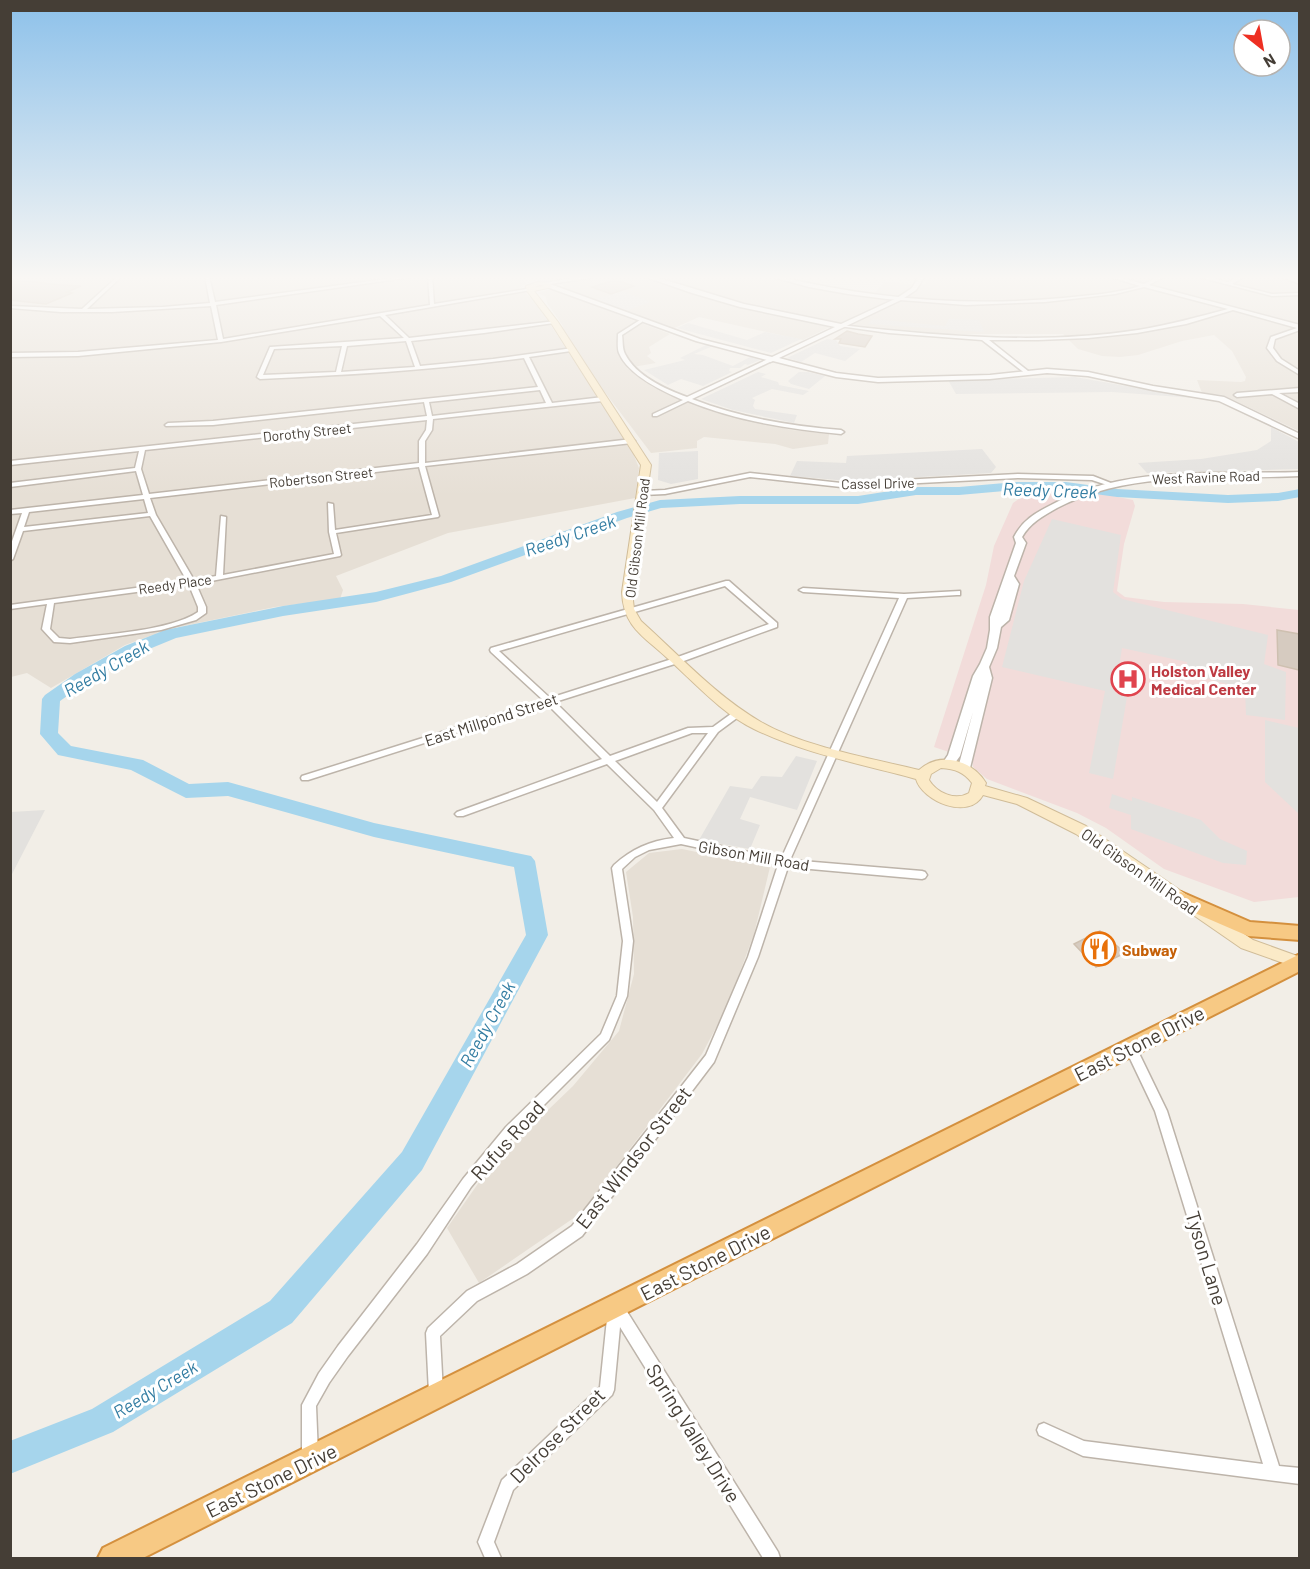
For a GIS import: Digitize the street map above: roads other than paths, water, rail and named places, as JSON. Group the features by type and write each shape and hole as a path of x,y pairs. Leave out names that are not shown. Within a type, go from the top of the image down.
{"highway":[{"path":"1181,899 1248,929 1299,933"},
{"name":"East Stone Drive","path":"113,1558 436,1398 1299,963"}],"main road":[{"name":"Old Gibson Mill Road","path":"571,349 646,465 627,592 628,609 648,636 738,713 781,737 832,753 923,776"},
{"path":"948,764 964,768 976,777 979,789 971,798 956,802 946,800 925,788 923,776 931,767 948,764"},
{"name":"Old Gibson Mill Road","path":"979,789 1022,801 1081,830 1247,944 1299,963"}],"street":[{"path":"10,355 131,349"},
{"path":"271,349 260,377 418,369 526,357 570,349"},
{"path":"338,374 344,349"},
{"path":"412,349 418,369"},
{"path":"621,349 631,368 648,380 688,399 747,419 770,424 841,432"},
{"path":"734,349 770,360 867,380 990,377 1026,372 1058,371 1088,374 1153,388 1211,396 1299,437"},
{"path":"655,415 793,349"},
{"path":"997,349 1026,372"},
{"path":"1271,349 1279,360 1299,374"},
{"path":"526,357 549,405"},
{"path":"168,425 213,423 541,388"},
{"path":"1237,395 1299,390"},
{"path":"1274,393 1299,407"},
{"name":"Dorothy Street","path":"10,463 603,399"},
{"path":"330,504 332,532 436,516 422,466 422,441 429,430 430,418 426,400"},
{"name":"Robertson Street","path":"10,512 632,441"},
{"path":"51,601 46,629 57,640 70,641 166,627 196,619 202,613 194,587 189,583 153,514 138,469 142,449"},
{"path":"10,485 138,469"},
{"name":"Cassel Drive","path":"643,496 750,475 841,484 1018,476 1093,478 1110,485"},
{"name":"West Ravine Road","path":"964,768 987,678 985,669 997,625 1004,620 1014,584 1010,578 1021,543 1027,538 1042,513 1070,497 1110,485 1299,476"},
{"path":"10,559 27,511"},
{"path":"20,529 153,514"},
{"path":"219,578 223,517"},
{"name":"Reedy Place","path":"10,607 189,583 338,555 332,532"},
{"name":"East Millpond Street","path":"305,778 678,660 774,625 726,582 628,609"},
{"path":"803,590 904,596 957,593"},
{"name":"East Windsor Street","path":"436,1398 433,1333 472,1296 522,1269 577,1231 710,1058 753,957 784,863 904,596"},
{"name":"Gibson Mill Road","path":"628,609 494,650 549,700 657,808 681,841 784,863 922,875"},
{"name":"West Ravine Road","path":"948,764 954,756 978,676 985,669"},
{"path":"657,808 715,730 738,713"},
{"path":"460,814 691,730 715,730"},
{"name":"Rufus Road","path":"310,1461 309,1405 330,1369 422,1249 467,1183 510,1131 605,1037 622,996 628,941 617,868 632,853 650,844 681,841"},
{"name":"Tyson Lane","path":"1131,1048 1161,1111 1273,1471"},
{"name":"Delrose Street","path":"493,1558 486,1542 507,1485 607,1390 616,1307"},
{"name":"Spring Valley Drive","path":"616,1307 772,1558"},
{"path":"1044,1431 1083,1448 1299,1476"}],"waterway":[{"name":"Reedy Creek","path":"10,1458 102,1421 281,1312 412,1161 537,935 524,861 374,830 228,789 186,791 136,765 65,751 49,734 51,699 81,678 131,650 171,634 283,611 376,597 446,579 622,515 660,504 740,500 858,500 916,491 959,491 1016,486 1066,486 1117,493 1228,499 1278,497 1300,493"}],"place":[{"name":"Holston Valley Medical Center","path":"1128,679"},
{"name":"Subway","path":"1099,949"}]}
